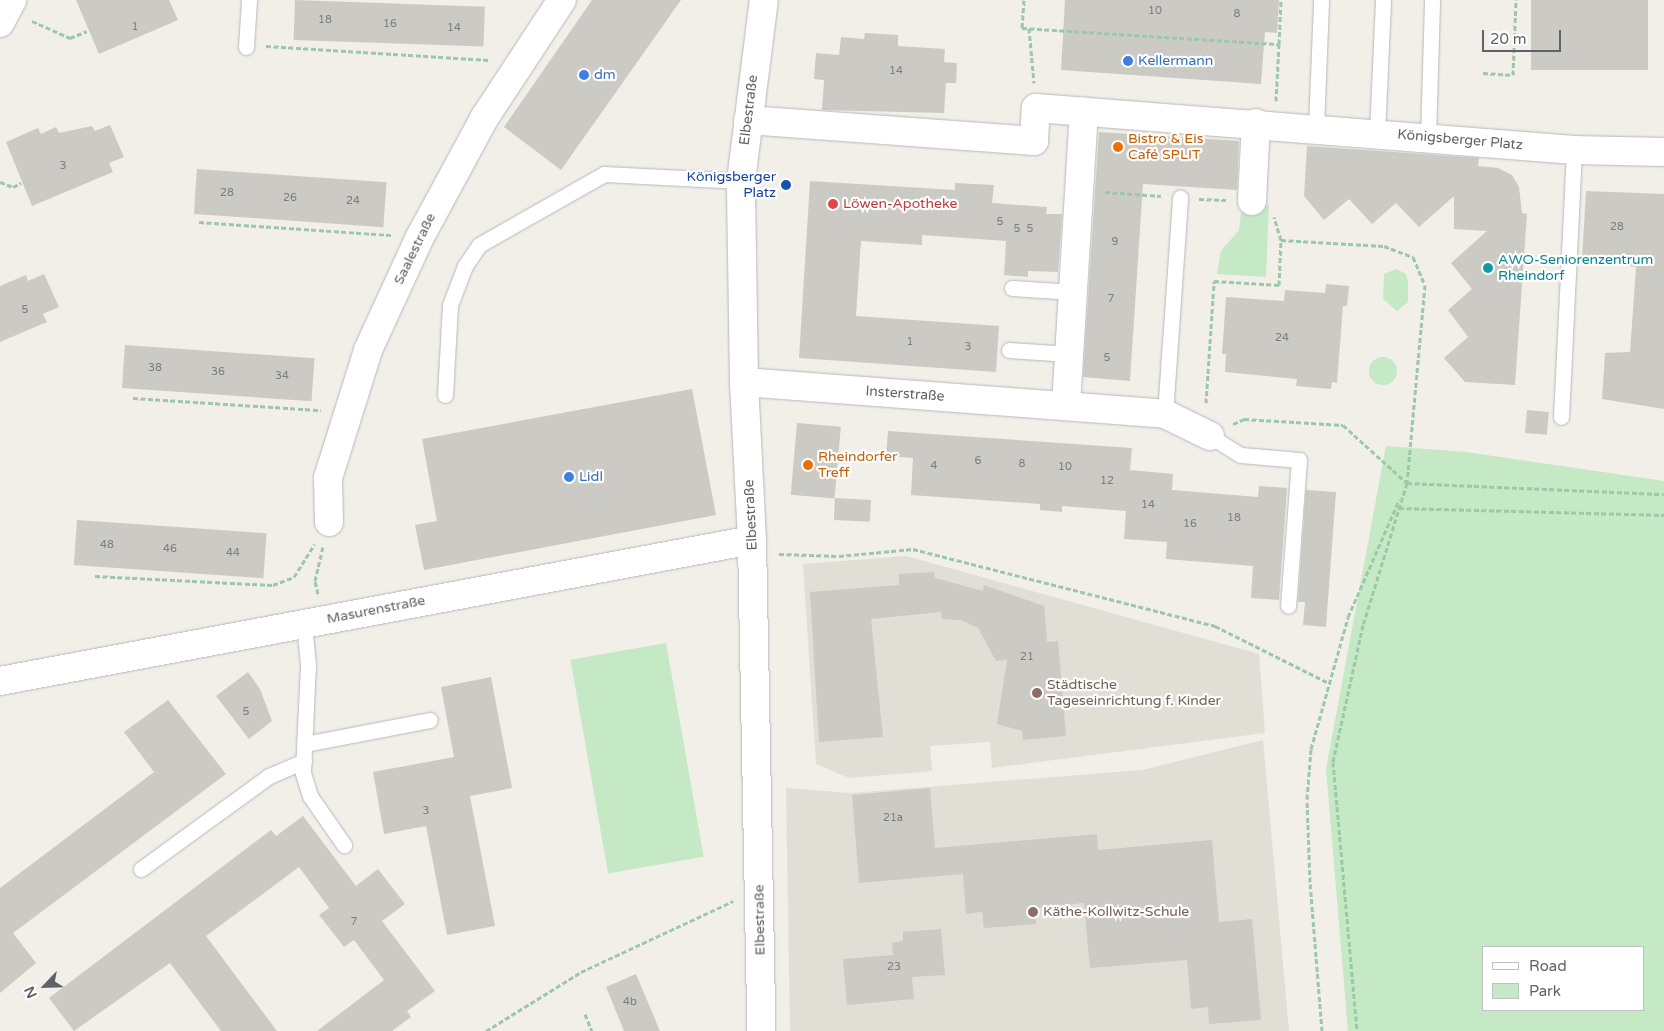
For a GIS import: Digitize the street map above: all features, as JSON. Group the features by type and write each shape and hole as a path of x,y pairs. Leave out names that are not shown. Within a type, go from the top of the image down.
{"street":[{"name":"Saalestraße","path":"329,522 328,478 368,350 420,237 520,62 562,0"},
{"name":"Elbestraße","path":"761,1031 752,547 744,382 741,181 764,0"},
{"path":"748,120 1034,142 1036,108"},
{"name":"Königsberger Platz","path":"1036,108 1265,123 1574,150 1664,152"},
{"path":"1066,405 1084,112"},
{"path":"1252,201 1265,123"},
{"name":"Insterstraße","path":"744,382 1165,414 1207,435"},
{"name":"Masurenstraße","path":"0,681 312,614 752,547"}],"lane":[{"path":"246,47 249,0"},
{"path":"1316,127 1321,0"},
{"path":"1377,133 1383,0"},
{"path":"1428,137 1432,0"},
{"path":"1561,416 1574,150"},
{"path":"445,395 450,305 465,266 479,245 604,174 741,181"},
{"path":"1165,414 1180,198"},
{"path":"1012,288 1073,292"},
{"path":"1009,350 1069,354"},
{"path":"1207,435 1241,455 1299,460 1288,606"},
{"path":"312,614 304,761 310,796 344,845"},
{"path":"305,744 430,720"},
{"path":"141,869 269,776 304,761"}],"path":[{"path":"1024,0 1022,28 1280,44"},
{"path":"1265,123 1280,44 1281,0"},
{"path":"1483,72 1513,75 1516,0"},
{"path":"6,11 70,38 87,31"},
{"path":"1029,28 1036,108"},
{"path":"246,47 520,62"},
{"path":"0,182 13,186 21,183"},
{"path":"199,222 420,237"},
{"path":"1357,1031 1333,762 1363,625 1407,483 1425,285 1413,257 1384,246 1281,240 1279,285 1214,281 1207,435 1244,419 1344,425 1407,483 1664,494"},
{"path":"133,398 349,412"},
{"path":"1322,1031 1307,799 1311,749 1348,617 1407,483"},
{"path":"1399,508 1664,515"},
{"path":"95,576 273,585 294,577 329,522"},
{"path":"312,614 315,581 329,522"},
{"path":"752,547 839,556 913,549 1215,626 1329,683"},
{"path":"486,1031 580,972 726,902 760,898"},
{"path":"585,1014 592,1031"}],"shaded area":[{"name":"Städtische Tageseinrichtung f. Kinder","path":"906,556 1259,654 1265,733 992,768 990,742 930,746 932,771 849,778 816,764 803,564"},
{"name":"Käthe-Kollwitz-Schule","path":"1263,740 1289,1031 790,1031 786,788 851,793 1142,770"}],"green space":[{"path":"1242,205 1269,205 1266,277 1217,274 1221,251 1239,230"},
{"path":"1396,269 1406,274 1408,282 1408,302 1397,311 1383,299 1384,274"},
{"path":"1383,357 1393,361 1397,371 1393,381 1383,385 1373,381 1369,371 1373,361"},
{"path":"1386,446 1466,452 1664,481 1664,1031 1348,1031 1326,769"},
{"path":"666,643 704,857 608,874 570,660"}],"building":[{"path":"76,0 169,0 178,20 99,54"},
{"path":"295,0 485,7 483,47 294,40"},
{"name":"dm","path":"592,0 681,0 561,170 504,127"},
{"path":"1065,0 1279,0 1277,33 1265,32 1261,84 1061,70"},
{"path":"1531,0 1648,0 1648,70 1531,70"},
{"path":"865,33 898,35 898,46 945,49 944,62 957,63 956,83 946,83 944,113 822,110 824,80 814,79 816,53 839,55 841,37 864,39"},
{"path":"110,125 124,157 109,163 113,172 32,206 6,142 38,128 41,134 56,127 59,133 92,126 95,131"},
{"path":"1099,132 1239,141 1237,190 1143,184 1130,381 1083,377"},
{"name":"AWO-Seniorenzentrum Rheindorf","path":"1307,146 1479,158 1478,166 1498,168 1512,175 1519,187 1522,213 1527,214 1515,385 1465,382 1444,358 1468,337 1448,310 1472,289 1451,263 1487,231 1454,229 1454,196 1419,227 1396,203 1372,224 1349,199 1324,220 1304,196"},
{"path":"197,169 387,182 383,227 194,214"},
{"path":"810,181 955,190 955,183 994,185 992,203 1047,207 1046,214 1062,214 1058,272 1028,271 1028,277 1004,275 1006,241 922,235 922,245 861,241 856,316 999,326 996,372 799,358"},
{"path":"1586,191 1664,194 1664,409 1602,399 1605,353 1630,352 1636,267 1582,259"},
{"path":"44,274 59,307 43,314 47,322 0,342 0,286 26,275 28,281"},
{"path":"1326,284 1349,286 1347,306 1343,306 1337,383 1332,382 1331,389 1296,386 1297,379 1225,372 1226,354 1222,354 1226,297 1284,301 1285,290 1325,293"},
{"path":"125,345 315,358 312,401 122,388"},
{"name":"Lidl","path":"692,389 716,515 424,570 415,525 437,521 422,439"},
{"path":"1527,410 1549,412 1547,435 1525,433"},
{"path":"797,423 841,427 835,499 791,495"},
{"path":"888,431 1132,448 1130,470 1173,474 1172,490 1258,497 1259,486 1287,488 1279,600 1251,598 1253,566 1166,559 1167,542 1124,539 1126,511 1062,506 1062,512 1040,510 1040,504 911,495 913,458 886,456"},
{"path":"1306,490 1336,492 1326,627 1303,625 1305,602 1298,602"},
{"path":"835,498 871,500 870,522 834,520"},
{"path":"77,520 267,533 263,578 74,565"},
{"path":"934,572 935,578 983,591 984,585 1044,606 1047,642 1058,641 1066,736 1023,740 1022,731 997,724 1007,660 996,661 978,628 961,620 942,619 941,612 871,619 883,737 819,742 810,592 899,585 899,574"},
{"path":"248,672 260,689 272,721 249,739 216,696"},
{"path":"491,677 512,788 470,796 495,926 447,935 426,826 384,834 373,772 454,757 441,687"},
{"path":"168,700 226,774 13,933 36,963 0,993 0,888 154,772 124,732"},
{"path":"930,788 935,848 1097,834 1098,850 1212,840 1219,922 1252,919 1261,1020 1209,1024 1208,1007 1191,1009 1187,960 1090,968 1084,903 1035,908 1036,924 984,928 982,912 966,914 963,874 859,883 852,795"},
{"path":"303,816 356,886 378,869 405,904 382,921 435,991 407,1011 411,1017 392,1031 317,1031 384,980 354,940 344,947 319,915 329,908 299,867 206,936 277,1031 221,1031 170,963 74,1031 49,998 271,830 276,836"},
{"path":"941,929 945,975 912,977 914,999 847,1005 843,959 893,955 892,943 903,941 903,932"},
{"path":"636,974 660,1031 624,1031 606,987"}],"place":[{"name":"Kellermann","path":"1128,61"},
{"name":"dm","path":"584,75"},
{"name":"Bistro & Eis Café SPLIT","path":"1118,147"},
{"name":"Königsberger Platz","path":"786,185"},
{"name":"Löwen-Apotheke","path":"833,204"},
{"name":"AWO-Seniorenzentrum Rheindorf","path":"1488,268"},
{"name":"Rheindorfer Treff","path":"808,465"},
{"name":"Lidl","path":"569,477"},
{"name":"Städtische Tageseinrichtung f. Kinder","path":"1037,693"},
{"name":"Käthe-Kollwitz-Schule","path":"1033,912"}]}
